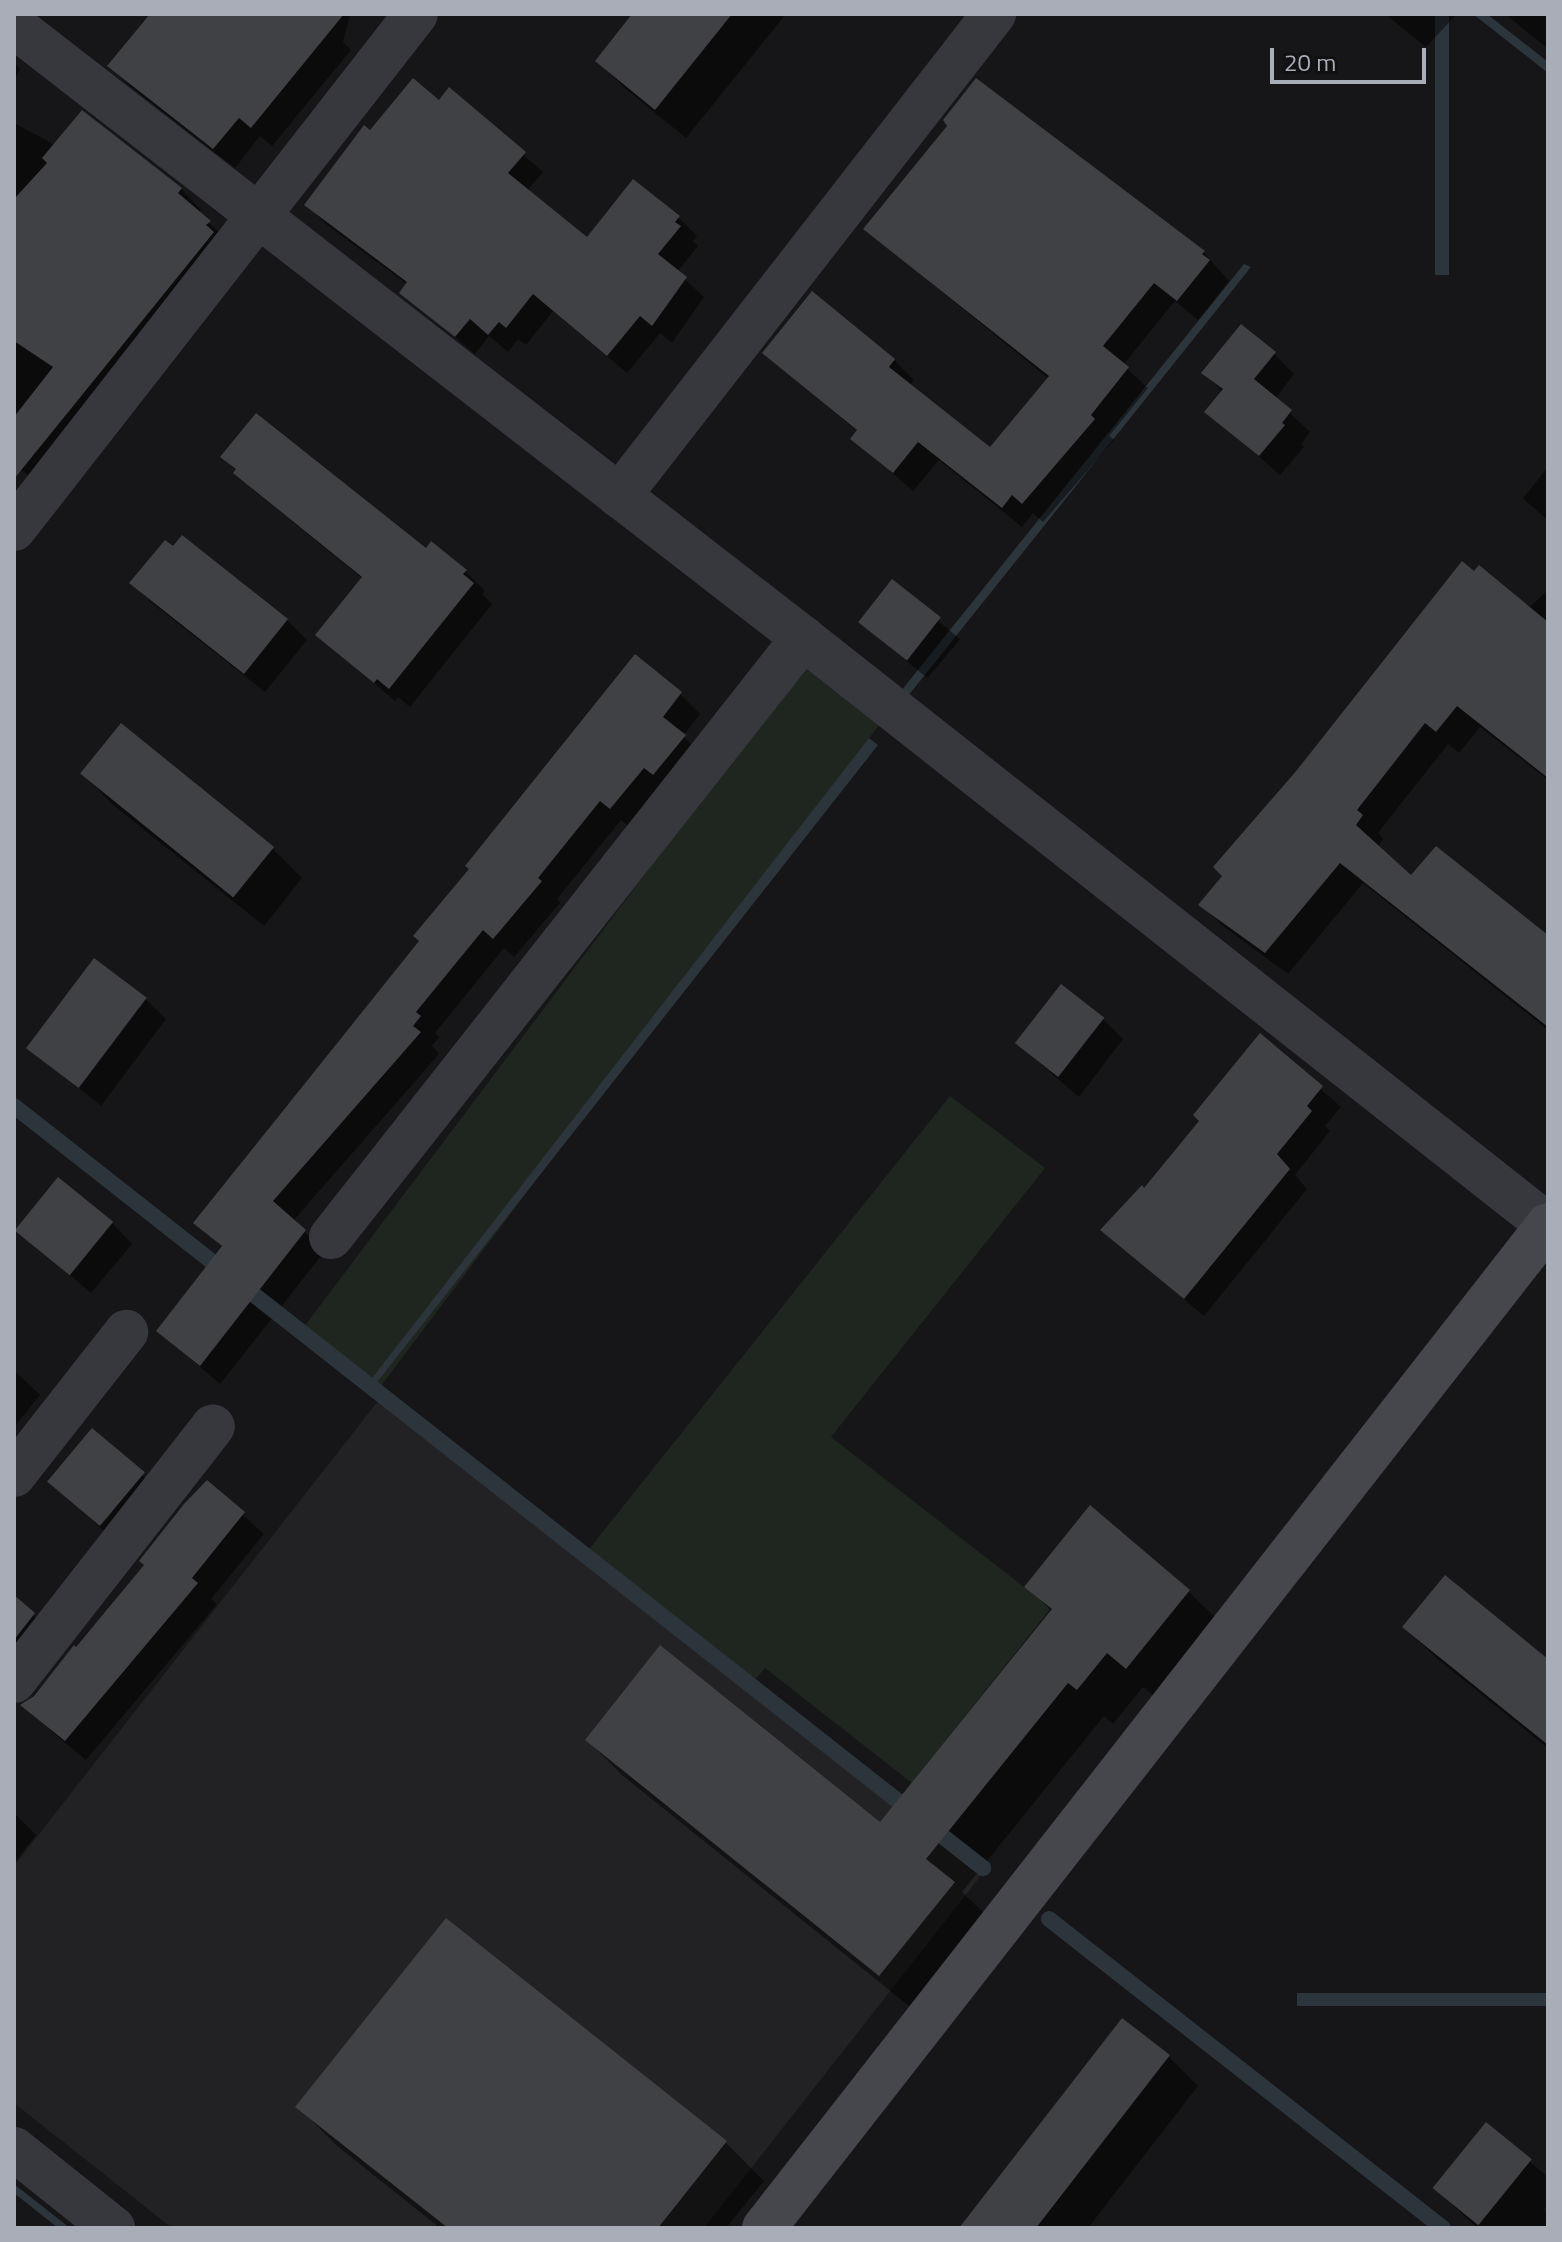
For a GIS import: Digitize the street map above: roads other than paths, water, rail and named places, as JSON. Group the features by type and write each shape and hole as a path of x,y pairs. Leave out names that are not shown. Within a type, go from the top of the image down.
{"street":[{"path":"14,529 416,14"},
{"path":"619,496 994,14"},
{"path":"14,26 803,638 1548,1225 764,2228"},
{"path":"331,1237 803,638"},
{"path":"14,1475 126,1332"},
{"path":"14,1681 213,1426"},
{"path":"14,2149 113,2228"}],"waterway":[{"path":"14,1106 983,1868"},
{"path":"1049,1919 1443,2228"}]}
